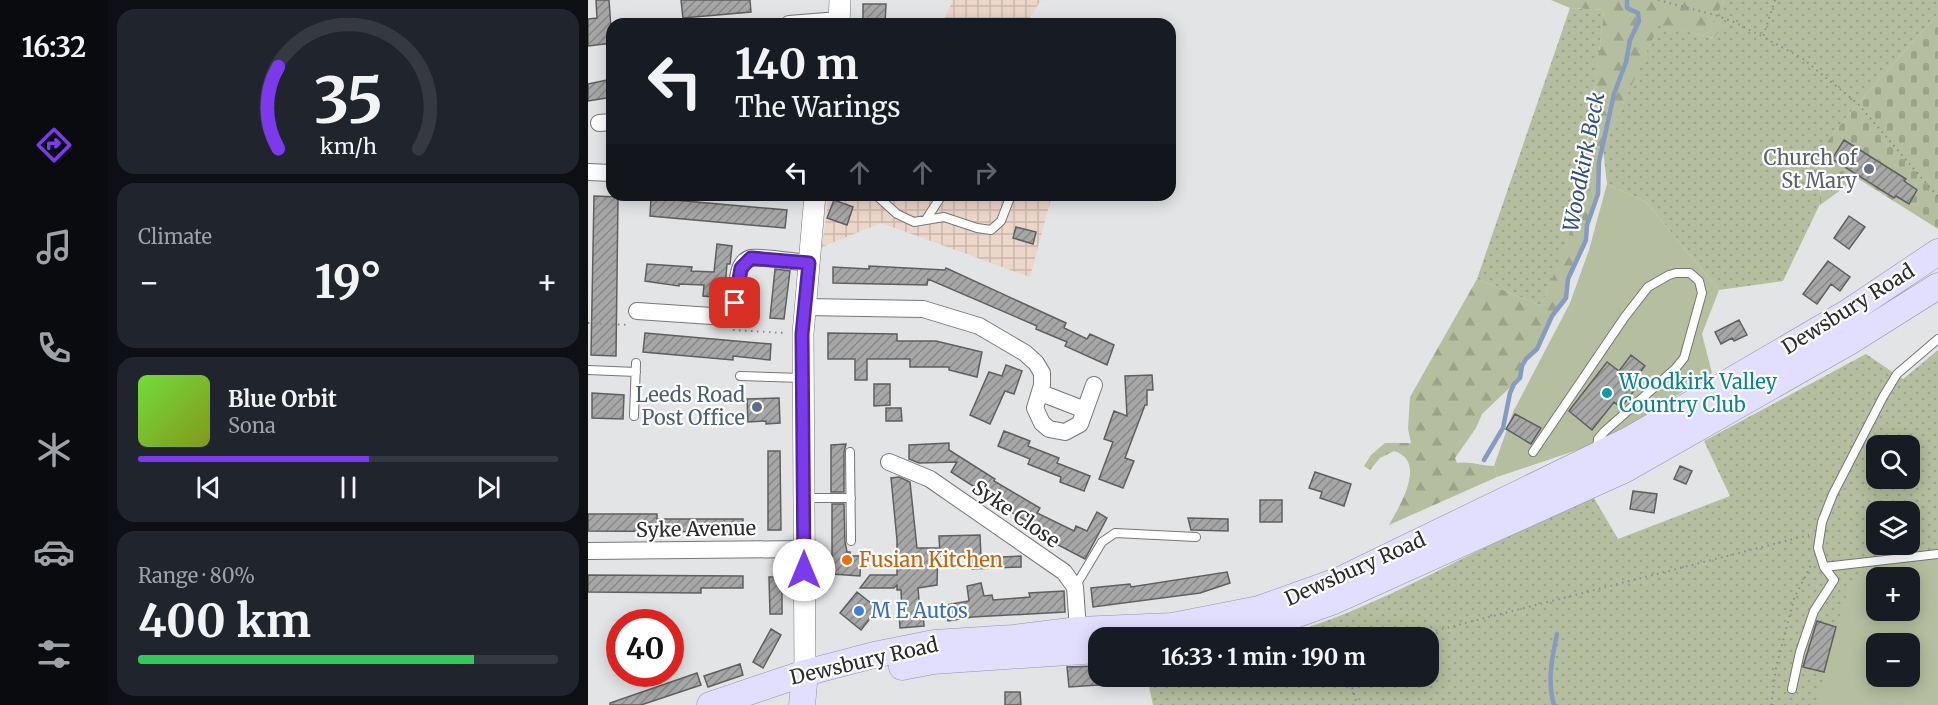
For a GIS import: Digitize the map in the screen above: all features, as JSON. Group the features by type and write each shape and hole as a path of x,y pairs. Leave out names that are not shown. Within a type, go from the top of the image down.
{"main road":[{"name":"Dewsbury Road","path":"763,705 803,690 873,655 933,643 1013,638 1078,630 1172,626 1259,609 1340,580 1629,440 1847,313 1938,252"},
{"path":"1910,271 1936,287"},
{"name":"Dewsbury Road","path":"1262,627 1334,601 1624,470 1849,342 1936,287"},
{"name":"Dewsbury Road","path":"710,705 803,690 875,672 933,661 1088,651"}],"street":[{"path":"820,18 840,14"},
{"path":"588,172 606,172"},
{"path":"803,690 802,334 814,201"},
{"path":"637,311 727,317 734,310 738,276 746,261 751,258 809,263"},
{"path":"805,307 923,309 979,326 1025,353 1036,363 1042,373 1041,393 1035,408 1038,416 1049,429 1065,432 1080,424 1094,385"},
{"path":"1041,393 1085,410"},
{"name":"Syke Close","path":"890,462 930,479 1064,573 1075,587"},
{"name":"Syke Avenue","path":"588,551 804,549"},
{"path":"1075,587 1078,630"}],"lane":[{"path":"883,201 897,214 914,222 927,218 944,217 977,228 991,230 1001,221 1009,201"},
{"path":"927,218 938,201"},
{"path":"1533,452 1624,318 1648,287 1669,275 1690,273 1699,281 1702,293 1684,358 1675,369 1598,439 1598,454"},
{"path":"1792,689 1800,652 1814,611 1833,580 1824,567 1818,548 1822,522 1833,494 1897,374 1938,339"},
{"path":"588,370 636,368 634,416"},
{"path":"740,376 803,378"},
{"path":"850,452 851,541"},
{"path":"804,498 851,498"},
{"path":"1075,587 1101,542 1114,533 1196,537"},
{"path":"1824,567 1938,554"}],"path":[{"path":"1658,0 1734,22 1802,58 1858,104 1938,197"},
{"path":"1763,37 1775,0"},
{"path":"1439,630 1820,532"},
{"path":"1771,705 1776,668 1794,599 1818,548"},
{"path":"1352,687 1357,705"}],"shaded area":[{"path":"953,0 1041,0 1030,18 945,18"},
{"path":"828,201 1050,201 1030,277 881,223 822,247"}],"green space":[{"path":"1551,0 1724,0 1713,22 1724,24 1714,38 1659,25 1603,149 1599,162 1598,194 1587,225 1586,240 1568,279 1566,298 1552,316 1537,349 1526,359 1520,378 1482,414 1476,428 1455,458 1457,463 1494,466 1497,477 1389,525 1408,485 1409,464 1404,456 1394,451 1380,458 1370,470 1364,466 1371,455 1385,443 1411,443 1408,429 1410,397 1477,279 1541,306 1566,245 1579,193 1588,142 1604,10 1570,8"},
{"path":"1724,0 1938,0 1938,14 1854,108 1826,143 1819,206 1783,281 1719,290 1646,202 1607,184 1603,149 1659,24 1713,38 1723,25 1712,23"},
{"path":"1570,8 1604,10 1590,127 1580,185 1564,250 1541,306 1477,279"},
{"path":"1938,14 1938,229 1857,178 1819,206 1826,143 1854,108"},
{"path":"1607,184 1646,202 1719,290 1702,334 1712,373 1607,440 1497,477 1494,466 1513,412 1570,303 1589,250"},
{"path":"1938,350 1938,705 1153,705 1149,687 1439,687 1439,627 1308,627 1363,606 1502,539 1594,498 1618,539 1730,496 1704,441 1866,354 1903,379"},
{"path":"1938,559 1938,705 1816,705 1836,627 1851,581 1866,570 1866,621 1920,621 1920,567 1878,567"}],"building":[{"path":"596,0 609,0 610,18 606,18 606,44 588,46 588,19 597,18"},
{"path":"681,0 750,0 751,12 683,18"},
{"path":"863,4 886,4 885,18 863,18"},
{"path":"606,80 606,98 588,101 588,84"},
{"name":"Church of St Mary","path":"1844,140 1906,179 1904,181 1917,190 1909,204 1896,196 1894,198 1832,159"},
{"path":"594,196 606,196 606,201 618,201 616,356 591,355"},
{"path":"651,201 685,201 787,210 785,228 650,216"},
{"path":"834,201 853,207 847,225 827,218"},
{"path":"1849,216 1865,227 1849,249 1834,238"},
{"path":"1016,227 1036,232 1033,244 1013,238"},
{"path":"717,244 732,246 730,264 727,264 724,298 703,296 704,285 679,284 679,286 645,281 647,264 692,267 691,271 714,272"},
{"path":"1828,261 1850,277 1840,291 1831,284 1817,304 1803,294"},
{"path":"869,266 945,270 946,268 1066,323 1064,328 1087,339 1090,334 1114,345 1107,365 1065,346 1067,342 1036,329 1037,326 928,279 927,285 833,283 833,267 869,269"},
{"path":"775,269 790,271 784,319 770,318"},
{"path":"1739,320 1747,335 1734,341 1732,338 1721,344 1715,332"},
{"path":"645,333 771,344 770,360 733,356 733,360 643,352"},
{"path":"828,333 897,334 897,341 936,341 982,352 977,377 949,370 949,367 910,367 910,359 867,359 867,380 855,380 855,359 828,359"},
{"name":"Woodkirk Valley Country Club","path":"1631,355 1645,366 1634,380 1639,384 1621,408 1614,402 1592,430 1569,411 1607,362 1619,371"},
{"path":"1006,365 1022,371 1014,394 1005,391 990,424 970,415 989,372 1002,376"},
{"path":"1152,375 1153,390 1147,390 1147,405 1145,405 1125,458 1134,461 1123,488 1099,479 1113,442 1104,439 1114,411 1127,416 1125,376"},
{"path":"874,384 890,384 890,405 874,406"},
{"path":"592,393 624,395 623,419 592,418"},
{"path":"779,398 780,423 748,422 747,399"},
{"path":"886,408 901,408 902,421 886,421"},
{"path":"1515,414 1541,428 1531,444 1506,429"},
{"path":"1004,431 1030,441 1028,446 1059,458 1057,463 1090,476 1084,491 1060,482 1061,477 1028,464 1030,459 998,446"},
{"path":"949,443 949,450 995,479 994,481 1040,508 1037,513 1074,531 1076,526 1087,531 1097,512 1107,518 1085,559 1037,534 1040,529 994,502 995,500 951,472 957,462 919,463 909,459 909,445"},
{"path":"846,444 844,492 831,492 831,445"},
{"path":"768,451 780,451 781,530 768,530"},
{"path":"1680,466 1692,471 1686,484 1674,479"},
{"path":"1315,472 1351,484 1344,506 1320,498 1322,492 1309,488"},
{"path":"899,477 910,482 917,548 938,548 937,585 918,588 920,613 923,612 924,626 900,628 901,590 897,590 897,585 894,588 860,588 870,575 897,575 897,540 891,478"},
{"path":"1633,491 1657,494 1654,513 1630,509"},
{"path":"1260,500 1282,500 1282,522 1260,522"},
{"path":"832,504 844,504 847,552 850,552 850,556 861,556 860,576 832,574"},
{"path":"588,514 657,514 657,519 743,519 743,532 588,531"},
{"path":"1188,518 1228,519 1228,531 1191,530"},
{"path":"980,535 981,558 1021,556 1021,567 972,569 969,555 940,556 939,536"},
{"path":"1227,572 1230,583 1200,593 1093,607 1091,588 1130,584 1131,587"},
{"path":"588,575 743,576 743,588 701,588 701,593 588,592"},
{"path":"769,577 782,577 782,614 770,614"},
{"path":"981,583 984,596 992,595 993,600 1030,597 1029,593 1064,591 1065,612 972,617 948,621 945,605 969,601 967,586"},
{"name":"M E Autos","path":"857,592 876,607 876,611 861,630 840,613"},
{"path":"1817,621 1836,627 1824,672 1803,667"},
{"path":"771,629 781,635 763,668 753,662"},
{"path":"740,664 743,675 708,687 704,676"},
{"path":"1088,666 1088,686 1069,687 1067,667"},
{"path":"697,673 701,685 641,705 610,705 610,703 656,687 684,687 684,677"},
{"path":"1005,692 1020,692 1021,705 1005,705"}],"waterway":[{"name":"Woodkirk Beck","path":"1484,460 1503,428 1510,393 1520,378 1522,366 1537,349 1552,316 1566,298 1568,279 1586,240 1587,225 1598,194 1599,162 1614,94 1626,62 1630,40 1639,21 1638,13 1627,8 1627,0"},
{"name":"Woodkirk Beck","path":"1554,705 1551,678 1557,634"}],"place":[{"name":"Church of St Mary","path":"1869,169"},
{"name":"Woodkirk Valley Country Club","path":"1607,393"},
{"name":"Leeds Road Post Office","path":"757,407"},
{"name":"Fusian Kitchen","path":"847,560"},
{"name":"M E Autos","path":"859,611"}],"route":[{"path":"735,303 738,276 746,261 751,258 809,263 802,334 804,570"}]}
